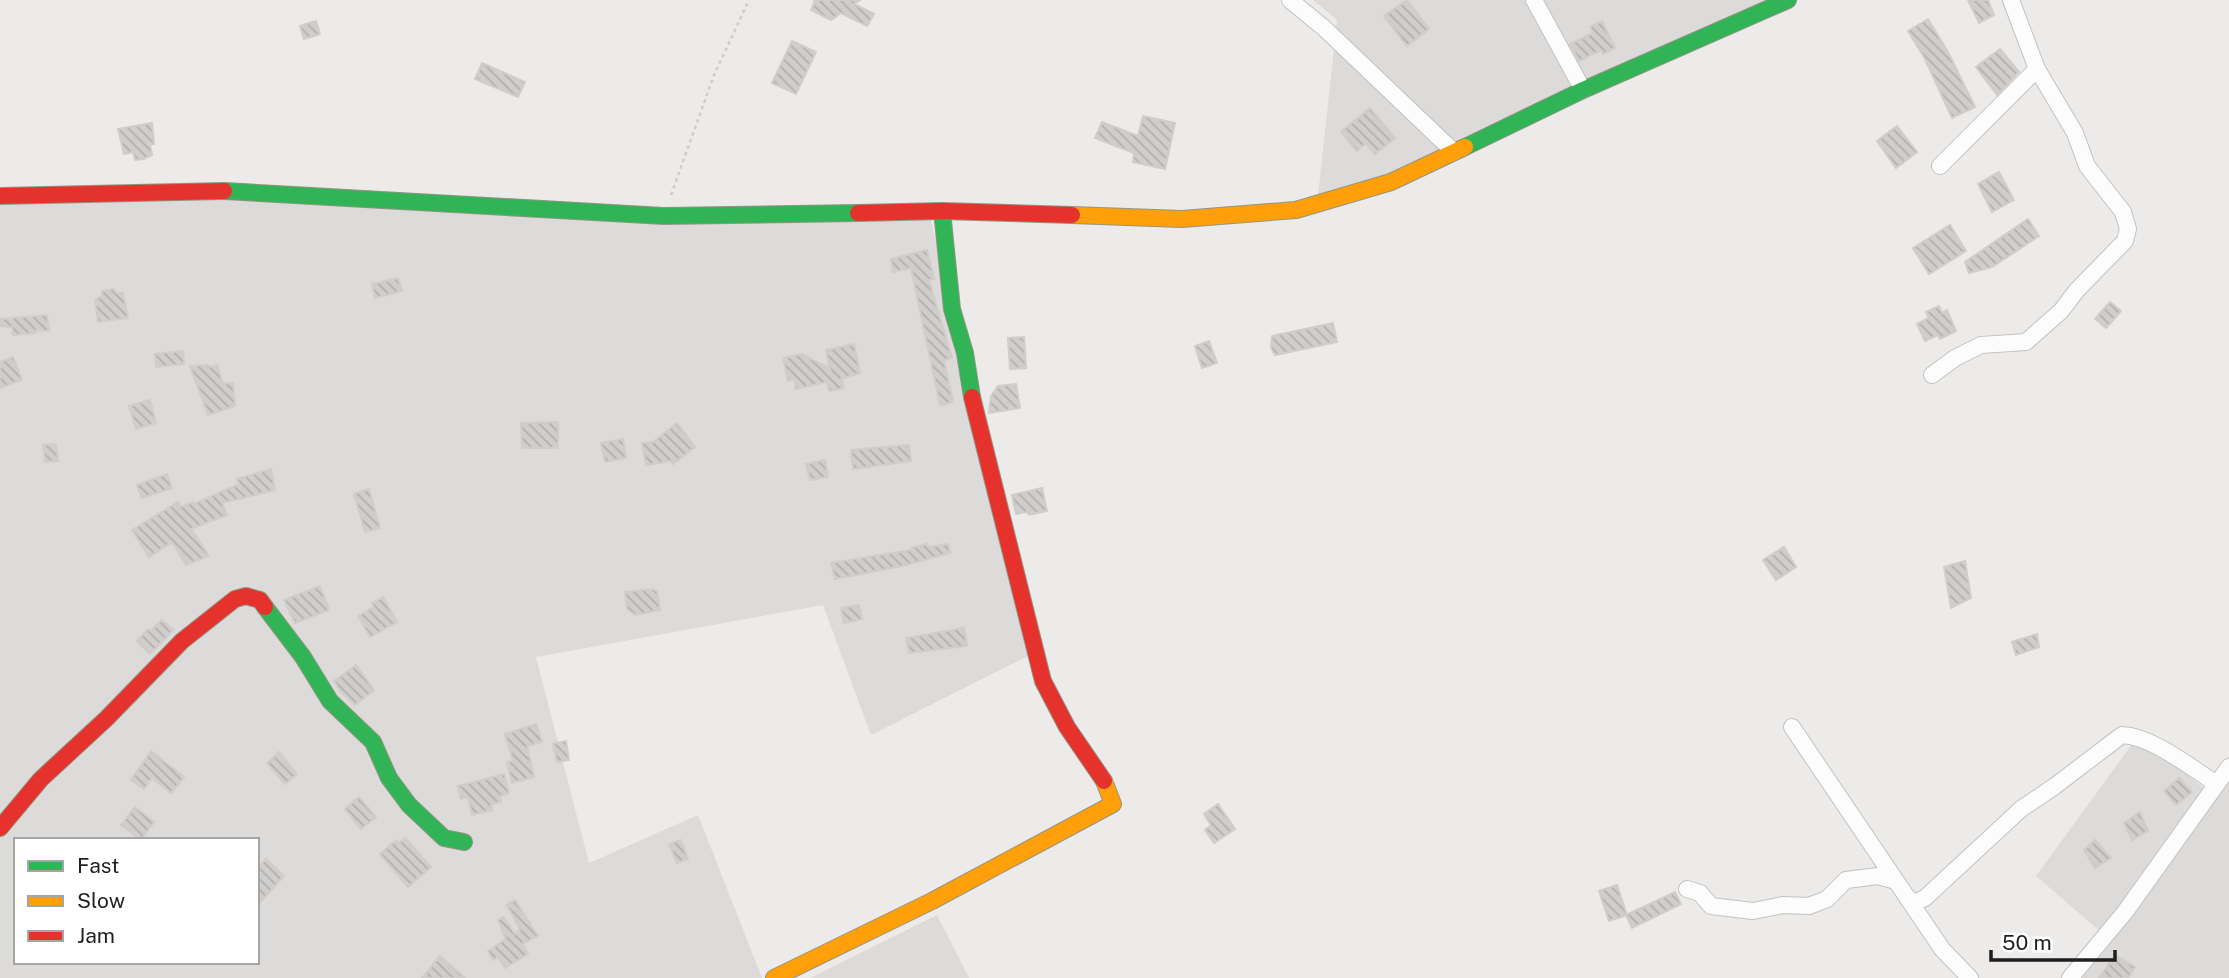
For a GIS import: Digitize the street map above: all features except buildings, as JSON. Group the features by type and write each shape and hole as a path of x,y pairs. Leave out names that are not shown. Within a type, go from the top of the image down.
{"street":[{"path":"1290,0 1324,28 1454,152"},
{"path":"1534,0 1583,90"},
{"path":"0,196 222,191 664,216 942,211 1182,219 1296,210 1391,182 1583,90 1788,0"},
{"path":"1932,375 1955,358 1981,345 2026,342 2060,311 2125,241 2128,229 2123,212 2087,166 2075,133 2037,69 2011,0"},
{"path":"1940,166 2037,69"},
{"path":"774,978 932,901 1113,804 1102,777 1067,727 1043,681 973,405 965,353 952,309 942,211"},
{"path":"0,828 41,779 107,719 182,641 235,599 246,596 260,600 303,657 330,701 373,742 389,778 410,805 444,838 464,842"},
{"path":"1792,727 1942,949 1970,978"},
{"path":"1908,899 1916,902 1925,898 2021,809 2056,786 2122,735 2148,742 2217,784"},
{"path":"2070,978 2125,912 2229,767"},
{"path":"1687,889 1700,893 1711,906 1753,911 1783,905 1809,906 1827,899 1846,880 1878,876 1896,881"}],"path":[{"path":"664,216 714,75 749,0"}],"shaded area":[{"path":"1313,0 1770,0 1389,175 1318,196 1337,20"},
{"path":"222,200 931,220 1028,656 871,735 823,605 536,657 589,863 698,815 762,978 0,978 0,205"},
{"path":"2138,736 2214,796 2229,776 2229,978 2077,978 2109,939 2036,876"},
{"path":"937,915 969,978 810,978"}],"traffic: fast":[{"path":"1465,147 1583,90 1788,0"},
{"path":"224,191 664,216 858,213"},
{"path":"942,211 952,309 965,353 972,397"},
{"path":"265,607 303,657 330,701 373,742 389,778 409,805 444,838 464,842"}],"traffic: slow":[{"path":"1072,215 1182,219 1296,210 1391,182 1465,147"},
{"path":"774,978 932,901 1113,804 1104,781"}],"traffic: jam":[{"path":"0,196 224,191"},
{"path":"858,213 942,211 1072,215"},
{"path":"972,397 1043,681 1067,727 1104,781"},
{"path":"0,828 41,779 107,718 182,641 235,599 246,596 260,600 265,607"}]}
